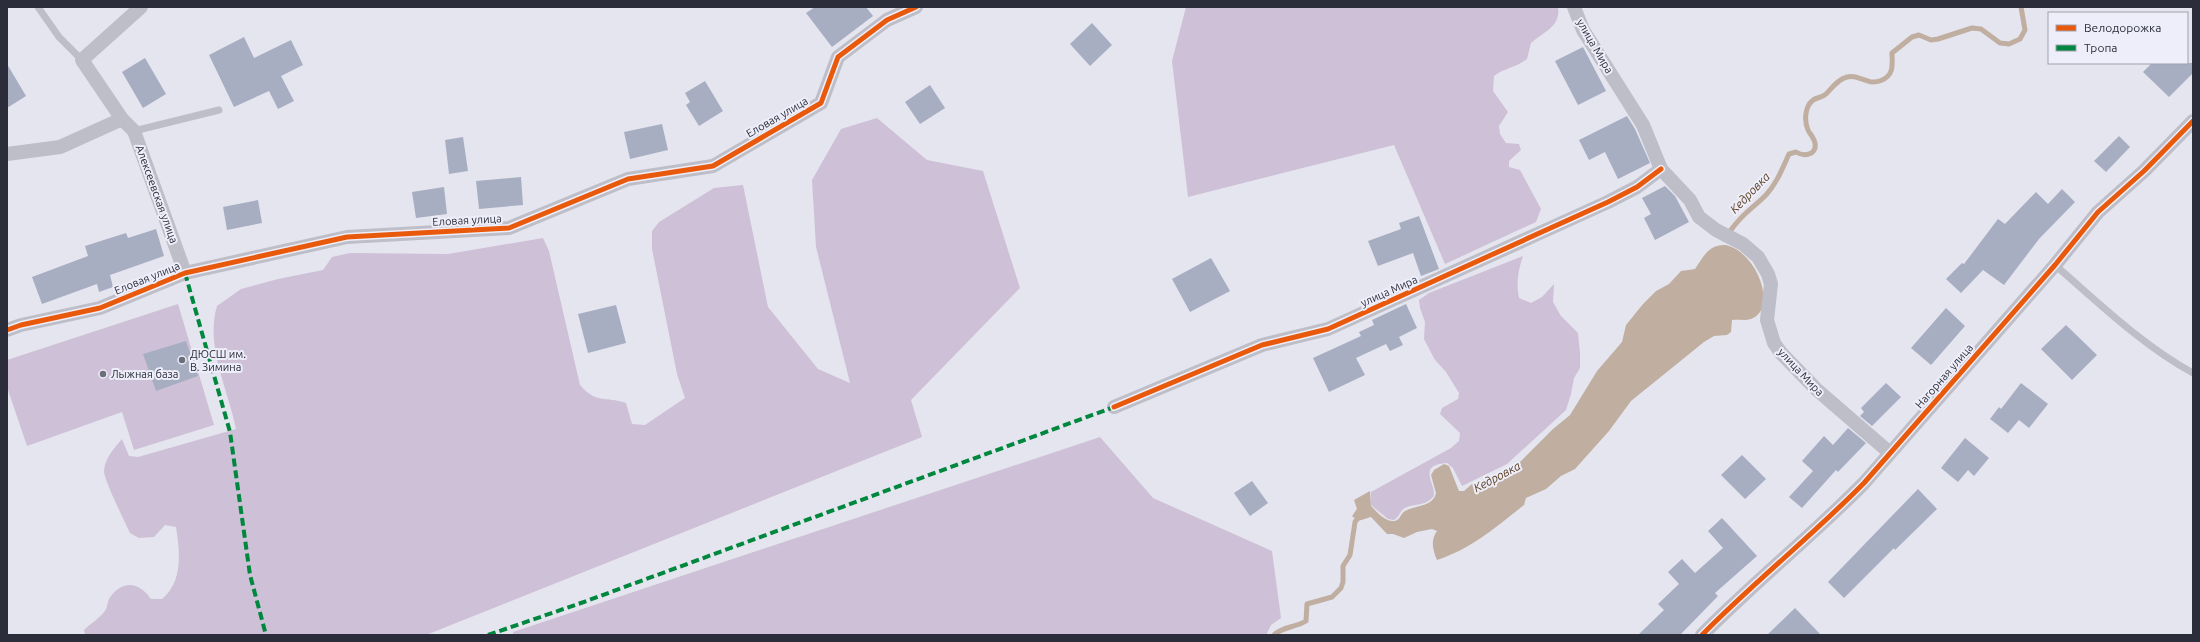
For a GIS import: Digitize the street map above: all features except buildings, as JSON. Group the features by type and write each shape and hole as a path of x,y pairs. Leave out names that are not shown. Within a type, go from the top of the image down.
{"street":[{"path":"82,60 141,7"},
{"name":"Еловая улица","path":"7,330 21,325 100,308 184,273 347,237 509,228 628,179 714,166 821,103 838,58 887,20 916,7"},
{"name":"улица Мира","path":"1574,7 1583,30 1643,125 1661,169 1690,200 1699,217 1716,230 1743,244 1758,257 1768,274 1771,284 1767,320 1774,343 1781,353 1816,389 1890,453"},
{"name":"Алексеевская улица","path":"82,60 122,120 134,131 184,273"},
{"path":"7,154 60,147 122,120"},
{"name":"Нагорная улица","path":"1702,635 1751,587 1837,511 2055,265 2098,212 2144,171 2193,121"},
{"name":"улица Мира","path":"1114,407 1262,344 1328,329 1608,202 1637,187 1661,169"}],"lane":[{"path":"38,7 59,37 82,60"},
{"path":"134,131 219,110"},
{"path":"2055,265 2142,339 2174,363 2193,374"}],"shaded area":[{"path":"1186,7 1558,7 1557,20 1550,28 1531,43 1527,59 1494,76 1493,91 1508,112 1499,126 1500,134 1506,143 1519,144 1521,150 1509,161 1509,167 1520,170 1541,209 1536,222 1445,264 1394,145 1188,197 1172,61"},
{"path":"877,118 927,160 983,171 1020,288 911,400 922,437 426,635 85,635 84,630 103,614 110,598 121,587 132,585 142,589 151,599 162,599 174,584 177,575 179,556 176,527 165,525 154,537 139,538 130,533 105,476 105,466 110,454 122,439 129,456 138,457 236,429 216,352 214,321 217,306 241,289 278,279 323,270 332,257 350,253 448,254 543,238 549,251 580,385 591,395 596,397 626,403 632,424 645,425 685,398 677,374 652,249 652,231 659,222 714,188 743,185 768,307 818,369 850,383 816,247 812,180 841,129"},
{"path":"1523,256 1518,277 1519,298 1531,303 1542,297 1554,284 1553,302 1561,316 1578,333 1580,368 1574,378 1566,410 1507,464 1462,486 1453,468 1447,463 1437,465 1432,468 1430,477 1434,493 1433,497 1428,502 1404,508 1394,520 1388,519 1371,505 1371,492 1451,448 1459,441 1460,433 1440,414 1442,408 1458,399 1459,393 1446,372 1435,360 1424,339 1425,322 1419,300 1429,293"},
{"name":"Лыжная база","path":"178,304 214,425 134,450 122,412 27,446 7,387 7,360"},
{"path":"1100,437 1153,498 1272,551 1281,618 1271,625 1266,635 514,635 513,632"}],"water":[{"path":"1719,245 1725,245 1736,249 1746,257 1760,280 1763,293 1763,304 1759,313 1749,320 1732,320 1731,332 1727,335 1714,336 1704,342 1631,401 1609,431 1575,469 1561,476 1546,489 1526,498 1524,505 1493,529 1472,544 1437,560 1433,549 1433,538 1437,531 1432,529 1417,532 1404,538 1393,534 1387,534 1371,517 1358,521 1352,516 1357,509 1354,500 1370,491 1371,506 1387,520 1398,520 1405,511 1424,505 1434,498 1436,493 1431,475 1434,470 1444,464 1449,466 1459,491 1464,491 1472,484 1504,472 1518,464 1553,429 1570,415 1597,371 1622,342 1626,325 1643,304 1656,291 1669,284 1681,271 1695,269 1710,249"}],"waterway":[{"name":"Кедровка","path":"1731,230 1743,215 1761,200 1770,190 1779,176 1789,154 1796,152 1806,155 1814,150 1815,143 1808,130 1806,118 1808,107 1814,100 1824,95 1838,82 1847,77 1855,77 1871,82 1884,79 1892,69 1892,53 1912,37 1919,35 1931,40 1938,39 1972,28 1981,29 2000,43 2009,44 2020,39 2025,30 2021,7"},
{"name":"Кедровка","path":"1274,635 1281,630 1306,621 1307,604 1332,597 1341,588 1343,582 1343,566 1350,555 1355,522 1360,515"}],"marked path":[{"path":"185,273 230,432 250,575 266,635"},
{"path":"488,635 581,603 1114,407"}],"cycle path":[{"path":"7,330 21,325 100,308 185,273 347,237 509,228 628,179 713,166 821,103 838,57 887,20 916,7"},
{"path":"1702,635 1864,483 2055,265 2098,212 2144,171 2193,121"},
{"path":"1114,407 1262,345 1328,329 1608,202 1637,187 1661,169"}],"place":[{"name":"ДЮСШ им. В. Зимина","path":"182,360"},
{"name":"Лыжная база","path":"103,374"}]}
